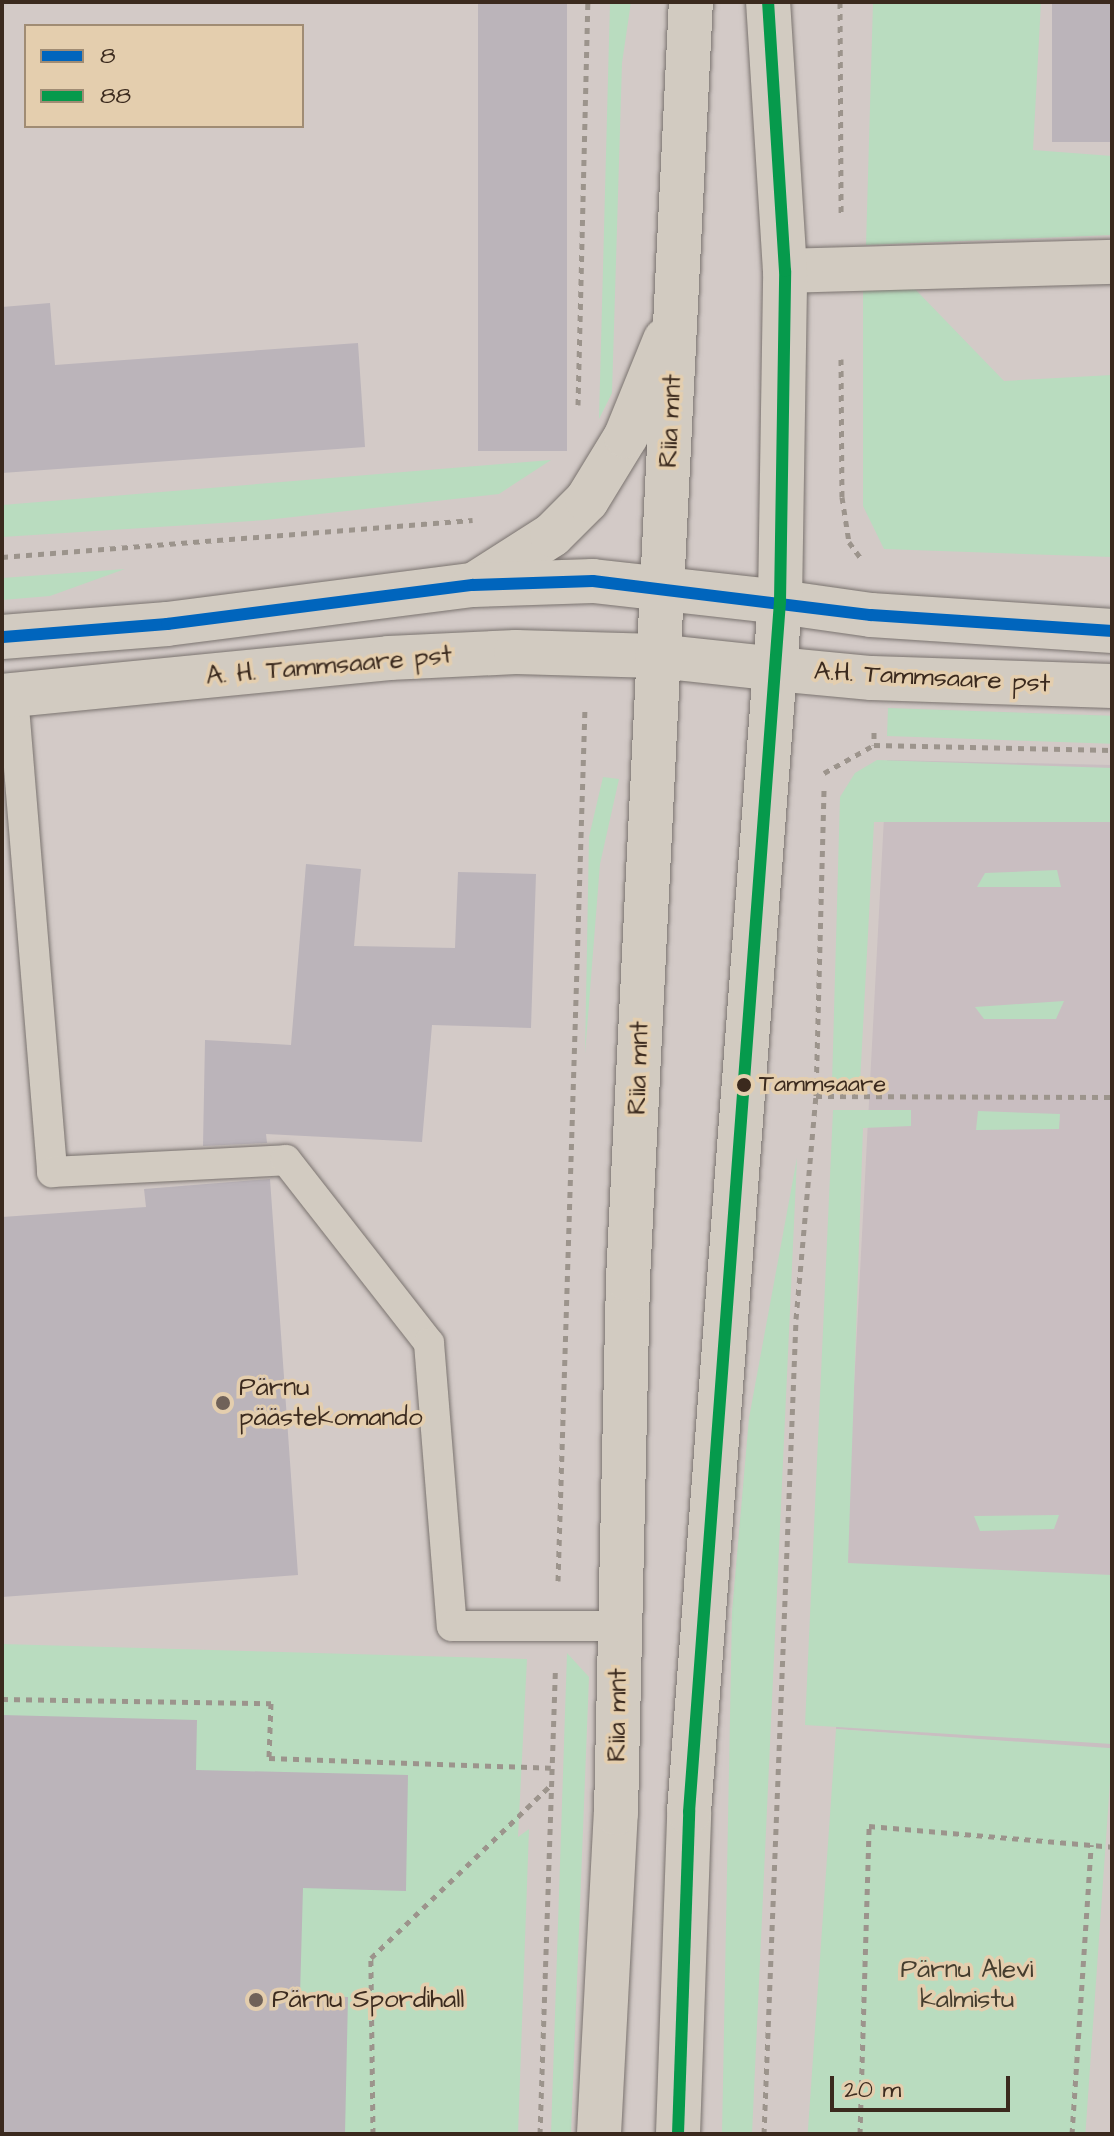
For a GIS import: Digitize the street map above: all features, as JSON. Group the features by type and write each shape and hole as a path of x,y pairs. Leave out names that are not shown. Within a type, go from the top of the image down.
{"main road":[{"name":"Riia mnt","path":"599,2134 616,1813 628,1279 657,656 665,590 691,2"},
{"path":"678,2134 689,1812 780,602 785,271 768,2"},
{"path":"785,271 1112,262"},
{"path":"473,585 552,535 587,500 626,436 676,316"},
{"path":"2,637 167,624 473,585 593,581 871,615 1112,631"},
{"name":"A. H. Tammsaare pst","path":"8,696 389,658 516,652 657,656"},
{"name":"A.H. Tammsaare pst","path":"657,656 872,678 1112,686"}],"lane":[{"path":"8,696 52,1172 286,1160 429,1343 452,1626 620,1626"}],"path":[{"path":"578,409 588,2"},
{"path":"842,497 849,542 869,569"},
{"path":"2,557 481,520"},
{"path":"540,2134 586,702"},
{"path":"873,721 874,745"},
{"path":"764,2134 796,1319 816,1096 824,768 874,745 1112,750"},
{"path":"816,1096 1112,1097"},
{"path":"2,1699 271,1703 269,1758 551,1768"},
{"path":"373,2134 371,1958 550,1786"},
{"path":"860,2134 869,1826 1112,1847"},
{"path":"1072,2134 1091,1845"}],"shaded area":[{"path":"887,760 1112,765 1112,1749 836,1729"}],"green space":[{"path":"610,2 631,2 622,63 612,393 599,419"},
{"path":"873,2 1041,2 1033,150 1112,156 1112,235 866,245"},
{"path":"913,287 1004,381 1112,375 1112,557 884,549 863,506 863,288"},
{"path":"551,460 499,494 266,520 2,537 2,505"},
{"path":"125,569 50,596 2,600 2,578"},
{"path":"888,708 1112,716 1111,744 887,736"},
{"path":"877,760 1112,768 1112,822 874,822 860,1083 832,1083 840,797 855,773"},
{"path":"603,777 619,779 600,864 585,1054 589,837"},
{"path":"1057,870 1061,887 977,887 985,873"},
{"path":"1064,1001 1056,1019 984,1019 975,1007"},
{"path":"833,1110 911,1110 911,1126 863,1128 848,1563 1112,1575 1112,1744 805,1725"},
{"path":"978,1111 1060,1114 1059,1129 976,1130"},
{"path":"797,1158 752,2134 722,2134 732,1612 749,1418"},
{"path":"1059,1515 1054,1529 980,1531 974,1516"},
{"name":"Pärnu Spordihall","path":"2,1644 527,1659 518,1837 529,1829 518,2134 2,2134"},
{"path":"567,1653 589,1677 571,2134 551,2134"},
{"name":"Pärnu Alevi kalmistu","path":"836,1729 1112,1748 1085,2134 808,2133"}],"building":[{"path":"478,2 567,2 567,451 478,451"},
{"path":"1052,2 1112,2 1112,142 1052,142"},
{"path":"50,303 55,365 358,343 365,447 2,473 2,307"},
{"path":"306,864 361,869 354,946 455,948 458,872 536,874 531,1028 432,1025 422,1142 266,1134 267,1143 203,1146 205,1040 291,1045"},
{"path":"270,1179 298,1575 2,1597 2,1217 146,1207 144,1189"},
{"path":"2,1715 197,1720 196,1770 408,1775 406,1891 303,1888 300,1996 348,1997 345,2134 2,2134"}],"transit line":[{"name":"88","path":"678,2134 689,1812 780,602 785,271 768,2"},
{"name":"8","path":"2,637 167,624 473,585 593,581 871,615 1112,631"}],"place":[{"name":"Tammsaare","path":"744,1085"},
{"name":"Pärnu päästekomando","path":"223,1403"},
{"name":"Pärnu Spordihall","path":"256,2000"}]}
